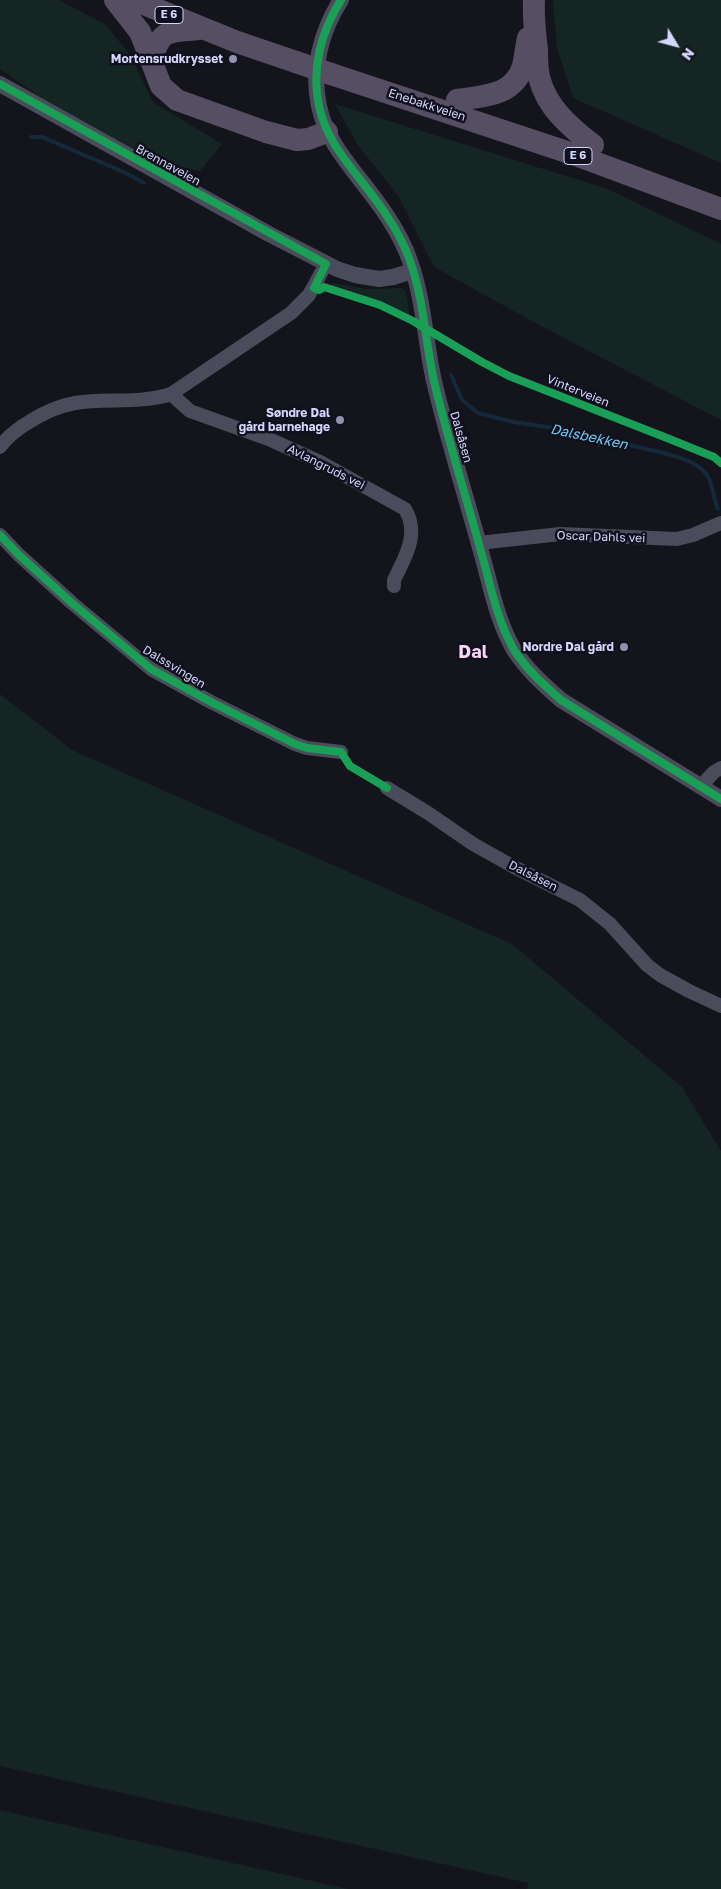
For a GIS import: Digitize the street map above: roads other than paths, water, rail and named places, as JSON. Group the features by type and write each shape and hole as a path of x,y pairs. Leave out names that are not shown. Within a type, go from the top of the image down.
{"highway":[{"name":"Enebakkveien","path":"171,0 297,54"},
{"name":"E 6","path":"457,100 491,95 511,86 522,68 532,23 534,0"},
{"name":"Enebakkveien","path":"125,4 332,66 721,209"},
{"name":"E 6","path":"125,4 152,59 161,86 177,100 283,136 303,140 325,126"},
{"name":"E 6","path":"532,23 539,76 548,100 572,129 593,145"},
{"name":"E 6","path":"152,59 157,41 166,34 204,29"},
{"name":"Enebakkveien","path":"332,66 457,100 593,145 721,193"}],"street":[{"name":"Dalsåsen","path":"341,0 328,25 318,58 316,90 325,126 347,162 389,219 402,242 414,271 420,294 434,381 501,622 514,649 538,681 593,721 721,799"},
{"name":"Brennaveien","path":"0,84 326,264 355,276 379,280 414,271"},
{"path":"0,447 6,438 17,429 38,416 61,407 84,403 152,400 171,394 291,314 309,295 326,264"},
{"name":"Avlangruds vei","path":"171,394 190,411 280,444 322,463 405,509 410,520 412,537 394,580 394,586"},
{"name":"Oscar Dahls vei","path":"479,543 560,534 664,540 677,539 693,535 721,523"},
{"name":"Dalssvingen","path":"0,535 72,603 151,669 207,700 295,744 307,748 341,752"},
{"path":"700,786 714,772 721,768"},
{"name":"Dalsåsen","path":"387,788 473,844 580,900 610,924 647,965 660,975 721,1006"}],"waterway":[{"path":"31,137 42,137 126,173 144,183"},
{"name":"Dalsbekken","path":"451,375 462,400 478,413 513,422 555,428 664,453 691,462 707,475 718,509"}],"place":[{"name":"Mortensrudkrysset","path":"233,59"},
{"name":"Søndre Dal gård barnehage","path":"340,420"},
{"name":"Nordre Dal gård","path":"624,647"}],"district":[{"name":"Dal","path":"473,652"}]}
